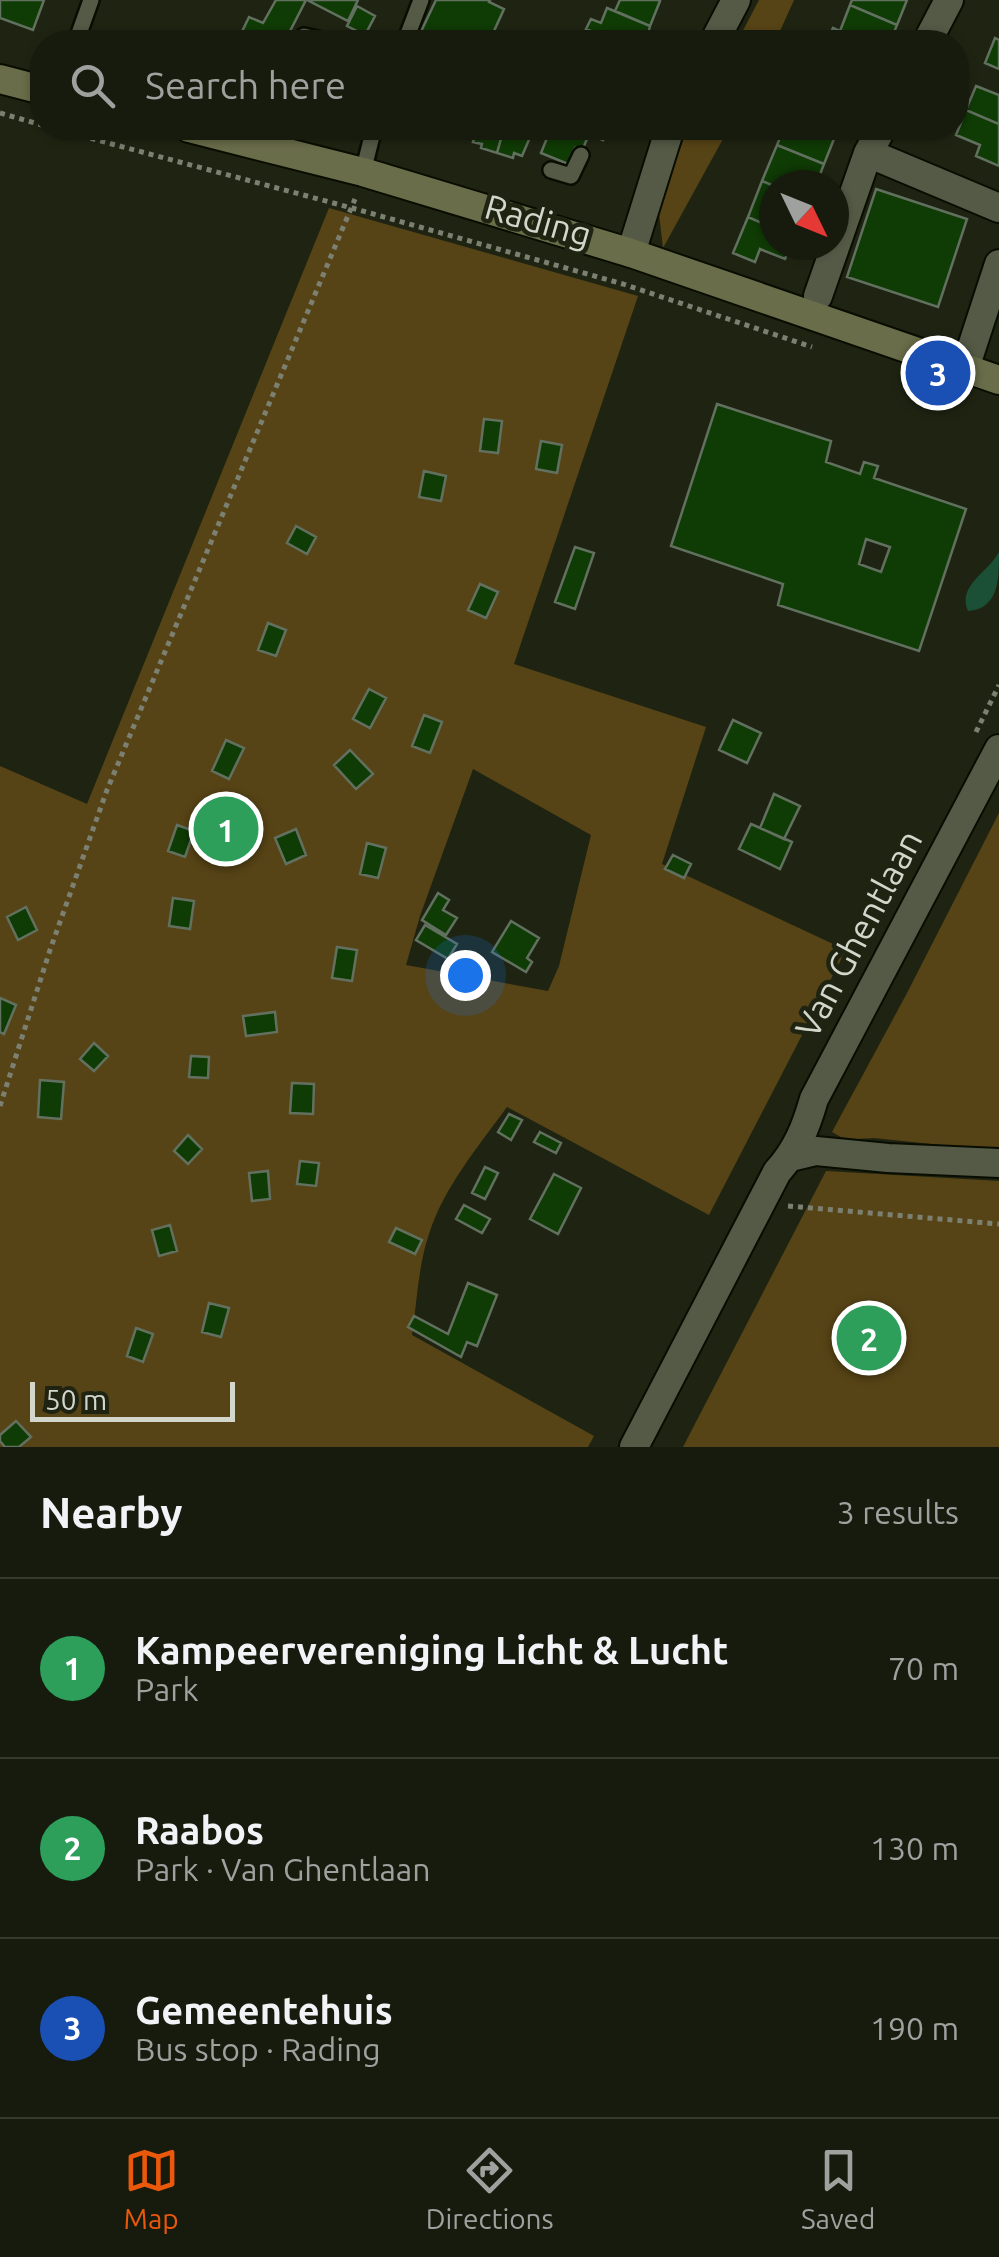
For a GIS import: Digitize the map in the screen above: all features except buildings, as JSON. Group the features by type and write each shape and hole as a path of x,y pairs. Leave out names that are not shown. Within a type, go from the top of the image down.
{"main road":[{"path":"0,78 30,87"},
{"name":"Rading","path":"271,140 631,253 999,380"}],"street":[{"path":"934,30 950,0"},
{"path":"719,30 729,5"},
{"path":"631,253 666,140"},
{"path":"818,296 876,140"},
{"path":"868,154 999,208"},
{"path":"965,368 992,307 999,264"},
{"name":"Van Ghentlaan","path":"634,1447 777,1172 792,1157 814,1099 999,749"},
{"path":"792,1157 816,1151 999,1163"}],"lane":[{"path":"80,30 91,0"},
{"path":"410,30 422,0"},
{"path":"363,172 371,140"},
{"path":"551,170 572,176 581,155"}],"path":[{"path":"0,114 30,122"},
{"name":"Rading","path":"97,140 622,284 827,352"},
{"path":"0,1106 107,790 352,208 363,172"},
{"path":"981,722 999,685"},
{"path":"788,1206 999,1224"}],"shaded area":[{"path":"759,0 794,0 780,30 743,30"},
{"path":"722,140 663,248 657,196 683,141"},
{"path":"329,208 638,296 514,664 706,727 662,864 846,950 709,1215 507,1107 443,1200 422,1259 412,1335 594,1436 588,1447 0,1447 0,766 87,804","holes":["473,769 591,835 559,966 548,991 406,965"]},
{"path":"999,552 997,582 991,599 986,605 968,611 970,586"},
{"path":"999,813 999,1151 841,1137 832,1132"},
{"path":"826,1171 999,1181 999,1447 683,1447"}],"place":[{"name":"Gemeentehuis","path":"938,373"},
{"name":"Kampeervereniging Licht & Lucht","path":"226,829"},
{"name":"Raabos","path":"869,1338"}]}
